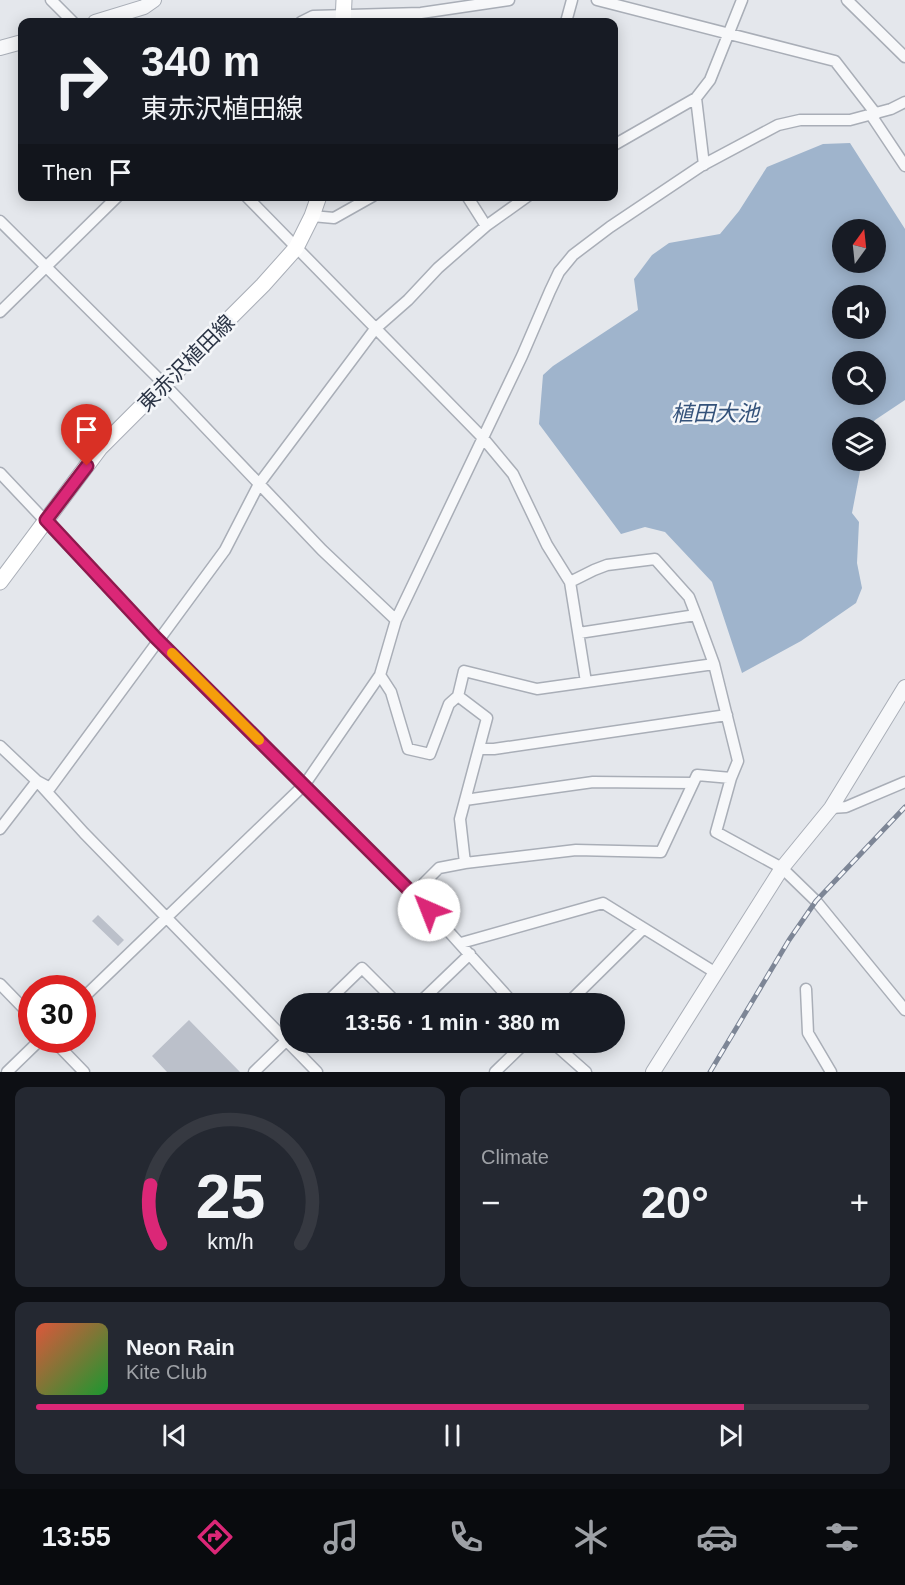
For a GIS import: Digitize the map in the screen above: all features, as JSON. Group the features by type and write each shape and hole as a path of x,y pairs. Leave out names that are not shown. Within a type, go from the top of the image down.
{"main road":[{"path":"344,0 344,18"},
{"name":"東赤沢植田線","path":"0,582 100,448 263,285 296,248 317,201"}],"street":[{"path":"51,0 69,18"},
{"path":"107,18 144,7 154,0"},
{"path":"366,18 421,13 509,0"},
{"path":"567,18 572,0"},
{"path":"597,0 835,61 873,114 905,166"},
{"path":"618,143 696,98 710,80 742,0"},
{"path":"847,0 905,57"},
{"path":"309,18 313,16 328,18"},
{"path":"0,48 18,43"},
{"path":"696,98 704,165"},
{"path":"96,986 304,784 380,675 396,620 559,272 573,255 610,227 704,165 778,125 800,120 850,120 905,102"},
{"path":"0,312 113,201"},
{"path":"251,201 483,438 513,474 547,545 570,582 586,682"},
{"path":"312,216 334,218 364,201"},
{"path":"470,201 486,226"},
{"path":"37,781 50,788 225,550 259,484 375,329 408,300 438,268 486,226 521,201"},
{"path":"0,221 165,385 322,550 396,620"},
{"path":"0,473 158,640 414,893 504,993"},
{"path":"570,582 607,565 655,559 689,597 714,663 738,761 716,832 782,868 816,902 905,1010"},
{"path":"579,633 696,615"},
{"path":"380,675 391,692 408,749 430,754 449,704 458,696 464,671 537,689 714,663"},
{"path":"653,1072 782,868 831,808 905,687"},
{"path":"458,696 487,718 460,819 465,863"},
{"path":"479,749 494,749 727,715"},
{"path":"0,746 280,1029"},
{"path":"414,893 439,868 465,863 540,852 576,850 661,852 692,783 698,775 731,778"},
{"path":"0,829 37,781"},
{"path":"465,800 593,782 692,783"},
{"path":"831,808 846,807 905,782"},
{"path":"461,943 603,903 716,973"},
{"path":"578,993 643,929"},
{"path":"429,993 470,954"},
{"path":"336,993 362,968 387,993"},
{"path":"0,984 18,1003"},
{"path":"806,989 808,1033 831,1072"},
{"path":"254,1072 280,1047"},
{"path":"7,1072 27,1053"},
{"path":"66,1053 84,1072"},
{"path":"301,1053 317,1072"},
{"path":"495,1072 515,1053"},
{"path":"564,1053 586,1072"}],"water":[{"name":"植田大池","path":"850,143 905,229 905,400 880,417 832,417 832,471 860,471 852,513 859,522 857,563 862,588 856,603 801,641 742,673 712,582 665,532 645,527 621,534 539,424 543,375 638,310 634,279 652,255 669,243 720,234 739,211 767,167 823,144"}],"building":[{"path":"98,915 124,940 118,946 92,921"},
{"path":"189,1020 240,1072 167,1072 152,1056"}],"railway":[{"path":"710,1072 789,940 816,901 905,807"}],"slow traffic":[{"path":"172,653 259,740"}],"route":[{"path":"87,466 46,520 155,637 429,910"}]}
